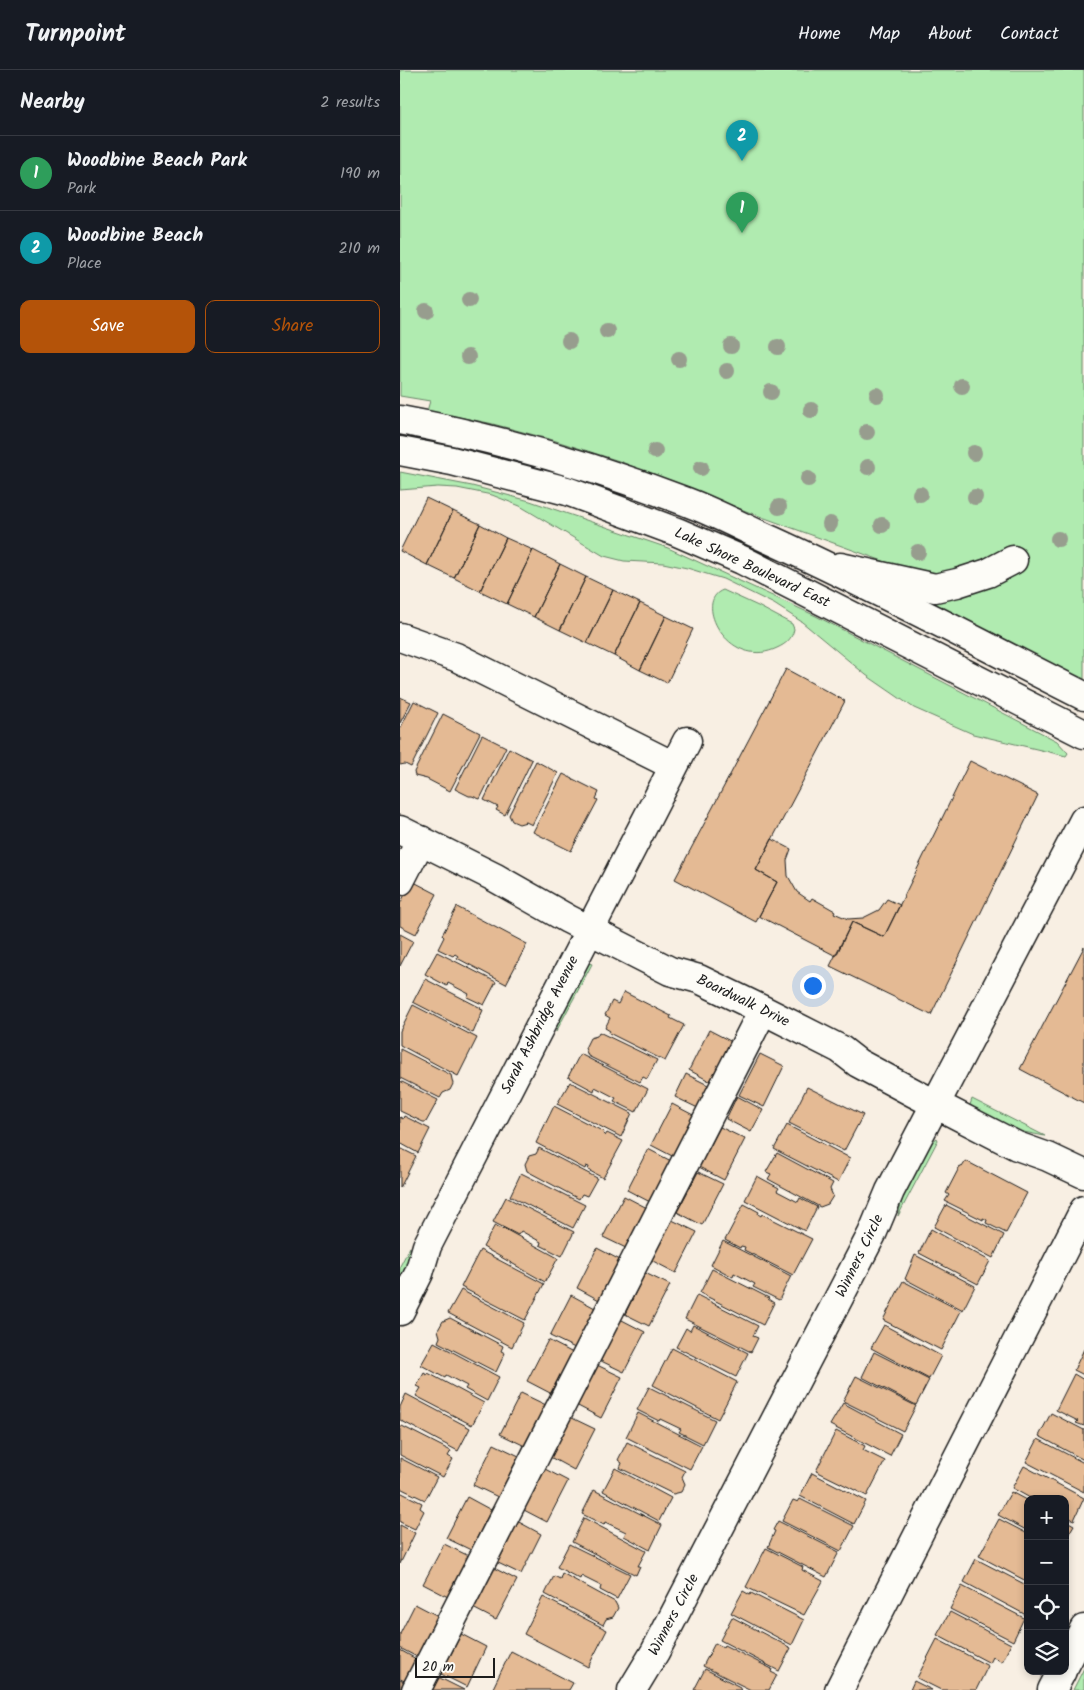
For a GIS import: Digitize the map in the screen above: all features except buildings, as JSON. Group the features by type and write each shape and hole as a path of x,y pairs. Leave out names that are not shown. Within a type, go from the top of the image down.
{"main road":[{"path":"400,420 517,445 587,466 689,503 821,563 1084,696"},
{"name":"Lake Shore Boulevard East","path":"400,451 452,461 567,491 677,532 751,564 1084,734"},
{"path":"821,563 935,588 957,584 988,573 1013,560"},
{"path":"400,637 456,658 674,766"},
{"name":"Sarah Ashbridge Avenue","path":"400,1311 419,1273 427,1246 687,741"},
{"name":"Winners Circle","path":"632,1690 655,1652 863,1252 890,1191 1084,820"},
{"path":"400,881 411,835"},
{"name":"Boardwalk Drive","path":"411,835 670,971 699,979 840,1049 858,1063 1017,1146 1048,1157 1084,1174"},
{"path":"416,1690 763,1010"},
{"path":"839,1690 1084,1210"},
{"path":"1069,1657 1084,1629"},
{"path":"1052,1690 1060,1675"}],"green space":[{"path":"400,70 1084,70 1084,682 931,605 927,577 751,513 619,461 553,440 489,423 427,411 430,401 400,396"},
{"path":"400,472 472,486 530,501 668,548 816,616 1057,741 1068,753 1066,756 973,734 914,708 866,675 802,622 774,604 723,579 663,563 624,561 604,556 520,506 492,495 457,488 438,487 400,490"},
{"path":"723,590 792,624 794,629 790,638 786,643 777,648 760,653 744,650 731,643 720,632 714,619 712,607 714,597"},
{"path":"590,963 592,964 556,1032 558,1019 582,971"},
{"path":"972,1099 1045,1136 1018,1131 975,1109 970,1105"},
{"path":"937,1138 938,1140 898,1216 907,1184 917,1163 930,1144"},
{"path":"410,1247 409,1268 400,1284 400,1266"},
{"path":"1084,1668 1084,1690 1073,1690"}],"place":[{"name":"Woodbine Beach","path":"742,161"},
{"name":"Woodbine Beach Park","path":"742,233"}]}
